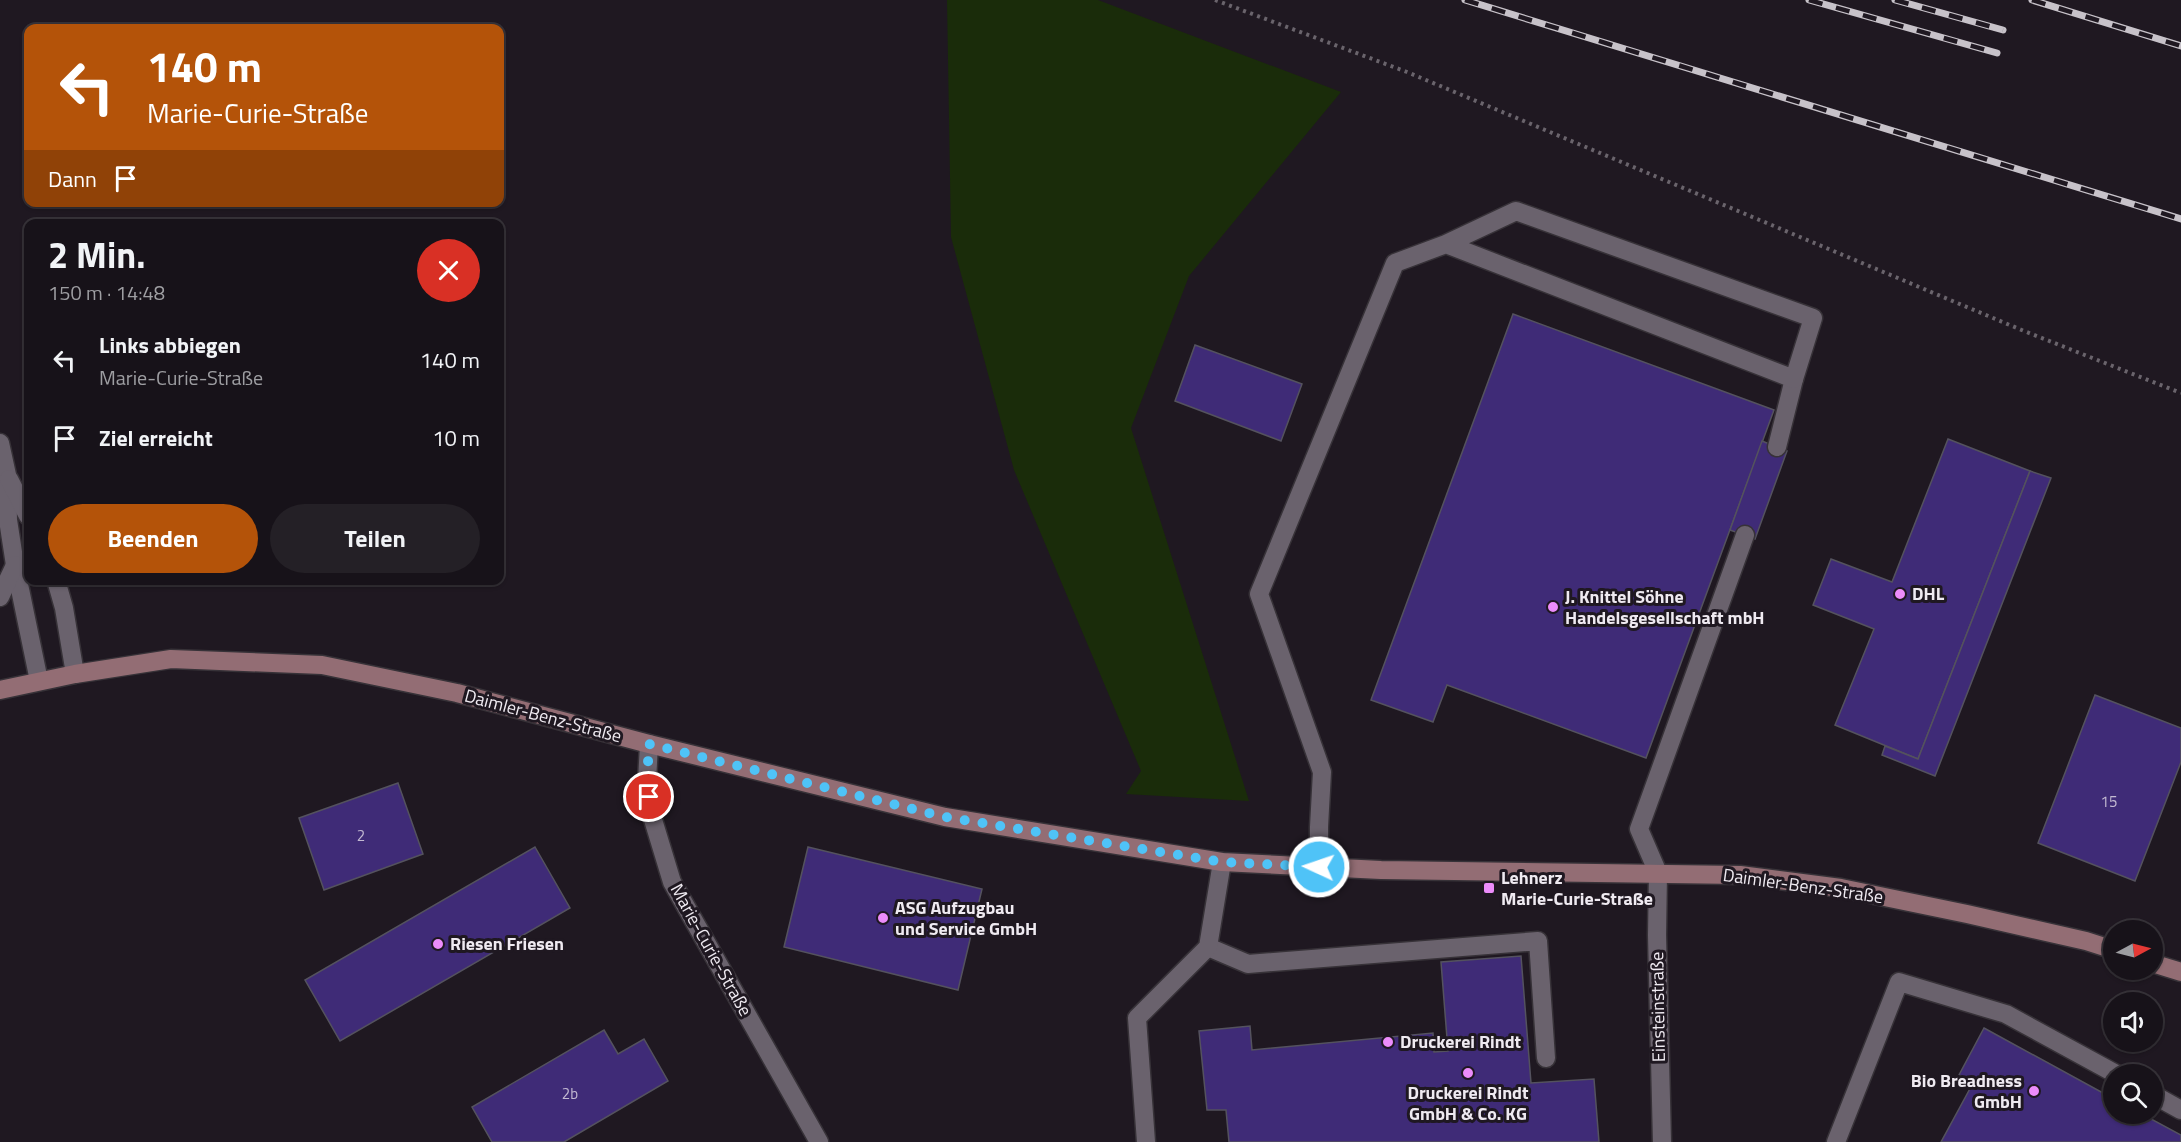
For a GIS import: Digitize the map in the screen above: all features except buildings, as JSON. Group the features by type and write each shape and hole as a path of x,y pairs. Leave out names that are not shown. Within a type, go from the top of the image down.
{"street":[{"path":"1319,867 1322,772 1259,594 1395,263 1446,244 1516,211 1813,318 1794,379 1777,447"},
{"path":"1446,244 1794,379"},
{"path":"0,443 7,475 9,520 15,565 39,681"},
{"path":"7,475 24,508"},
{"path":"1658,873 1640,829 1745,535"},
{"path":"0,597 15,565"},
{"path":"57,585 64,608 75,674"},
{"name":"Daimler-Benz-Straße","path":"0,690 75,674 171,659 322,665 457,693 649,744 945,817 1222,862 1381,870 1740,875 1841,888 2103,946"},
{"name":"Marie-Curie-Straße","path":"649,744 647,781 651,813 672,882 819,1142"},
{"path":"1146,1142 1137,1018 1208,947 1222,862"},
{"name":"Einsteinstraße","path":"1658,873 1657,935 1662,1142"},
{"path":"1208,947 1248,964 1538,940 1546,1058"},
{"path":"2163,966 2181,972"},
{"path":"1836,1142 1899,982 2006,1014 2103,1067"},
{"path":"2163,1100 2181,1110"}],"path":[{"path":"1215,0 1407,72 2024,331 2181,393"}],"green space":[{"path":"947,0 1098,0 1341,92 1189,276 1131,428 1249,801 1126,794 1141,771 1014,470 951,237"}],"railway":[{"path":"1465,0 2181,219"},
{"path":"1809,0 1997,53"},
{"path":"1895,0 2003,30"},
{"path":"2032,0 2181,46"}],"place":[{"name":"DHL","path":"1900,594"},
{"name":"J. Knittel Söhne Handelsgesellschaft mbH","path":"1553,607"},
{"name":"Lehnerz Marie-Curie-Straße","path":"1489,888"},
{"name":"ASG Aufzugbau und Service GmbH","path":"883,918"},
{"name":"Riesen Friesen","path":"438,944"},
{"name":"Druckerei Rindt","path":"1388,1042"},
{"name":"Druckerei Rindt GmbH & Co. KG","path":"1468,1073"},
{"name":"Bio Breadness GmbH","path":"2034,1091"}],"route":[{"path":"649,797 647,781 649,744 945,817 1222,862 1319,867"}]}
